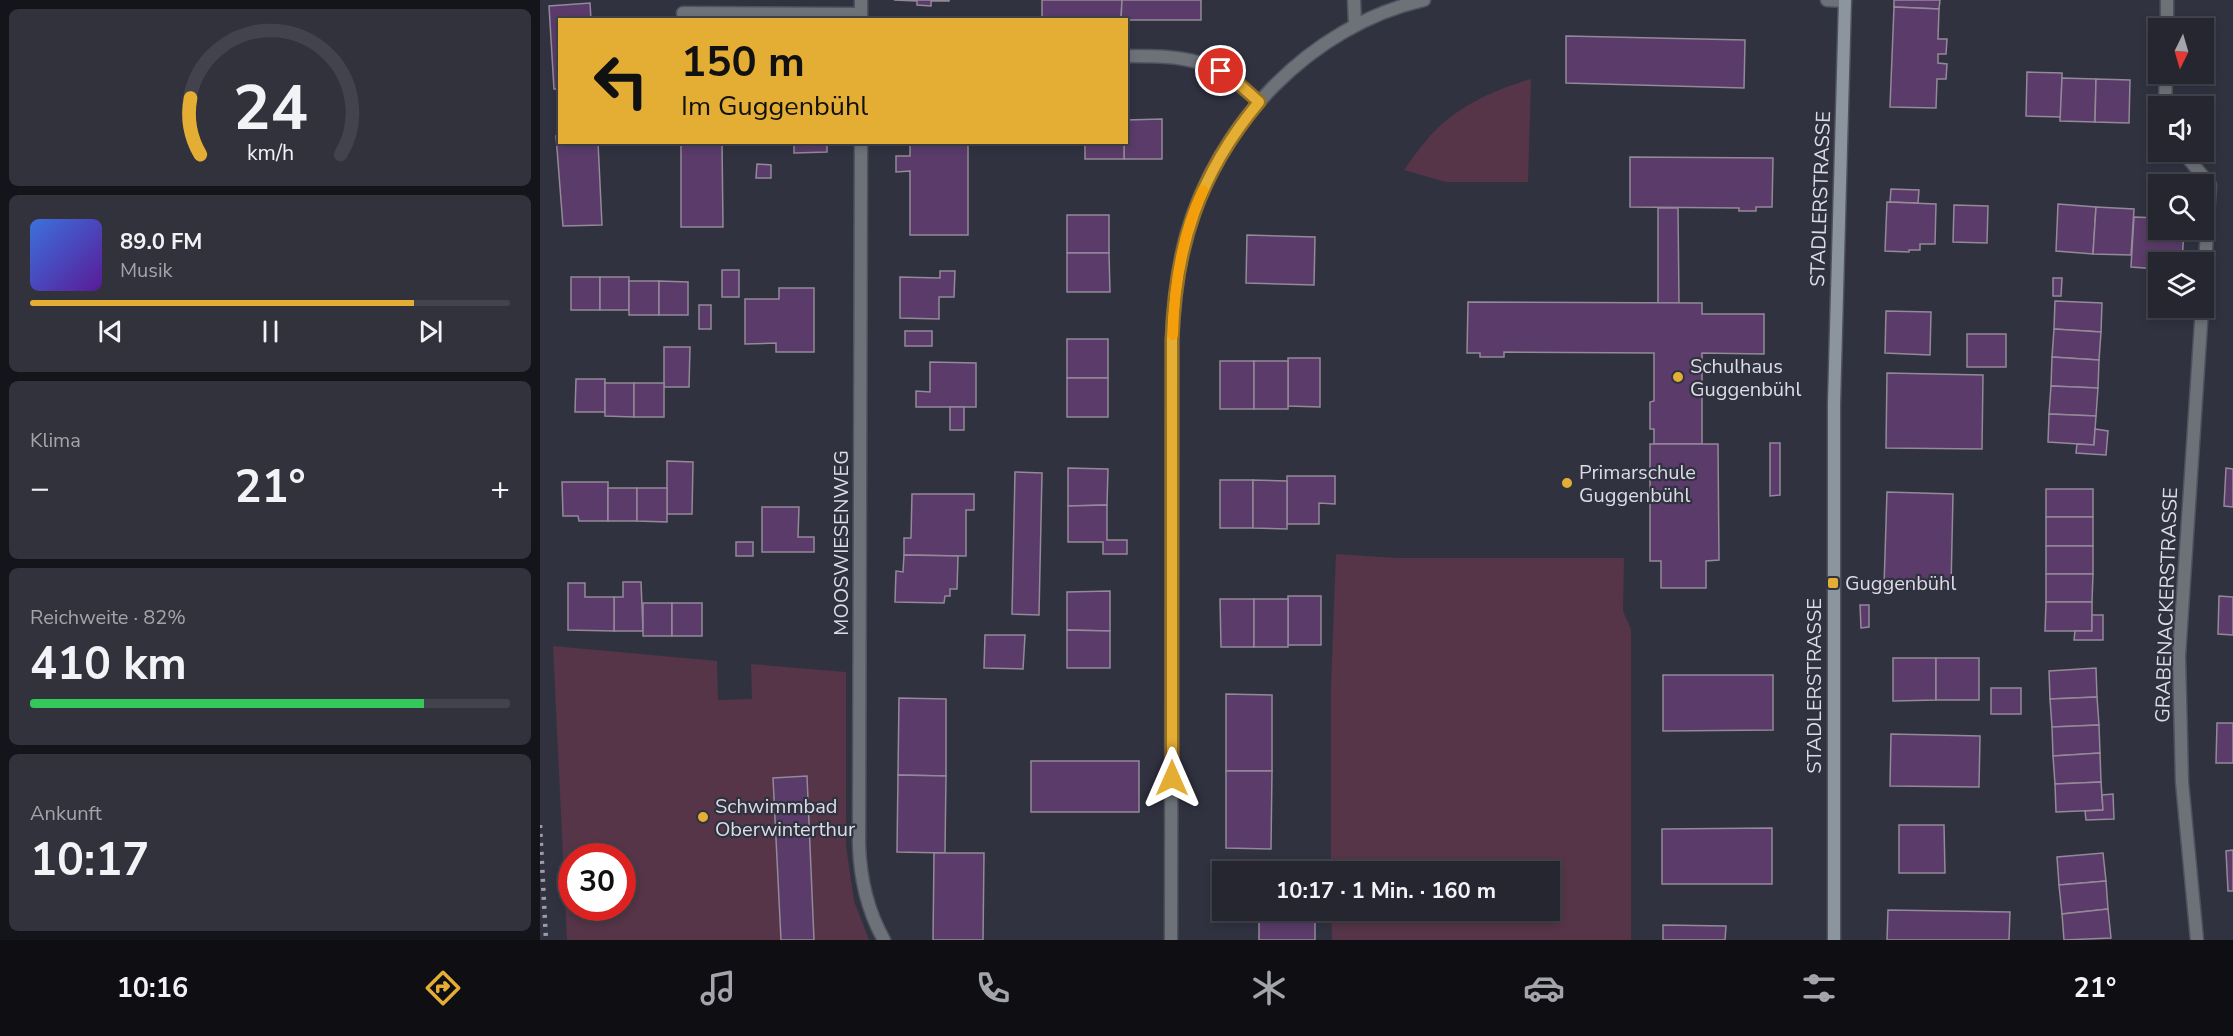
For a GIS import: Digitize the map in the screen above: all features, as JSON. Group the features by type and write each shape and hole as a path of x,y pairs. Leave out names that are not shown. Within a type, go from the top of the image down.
{"main road":[{"name":"STADLERSTRASSE","path":"1834,940 1834,405 1845,1"}],"street":[{"path":"683,13 861,17 861,0"},
{"path":"1354,0 1355,25"},
{"path":"1171,940 1172,351 1175,290 1187,233 1200,195 1226,146 1259,102 1282,78 1311,54 1355,25 1390,9 1424,0"},
{"path":"1827,0 1845,1"},
{"path":"2167,0 2167,18"},
{"path":"1128,56 1175,57 1197,61 1231,77 1259,102"},
{"name":"MOOSWIESENWEG","path":"861,144 859,844 867,900 884,940"},
{"path":"2191,162 2210,185 2206,252"},
{"name":"GRABENACKERSTRASSE","path":"2197,940 2182,782 2179,656 2201,318"}],"shaded area":[{"path":"1531,79 1528,182 1446,182 1404,170 1430,136 1451,116 1489,94"},
{"path":"1336,554 1397,558 1624,558 1623,611 1631,629 1631,940 1332,940 1331,921 1560,921 1560,861 1331,861 1331,686"},
{"name":"Schwimmbad Oberwinterthur","path":"553,646 717,661 718,700 752,699 751,664 846,672 846,846 854,901 869,940 567,940 566,921 636,921 636,843 562,843"}],"building":[{"path":"894,0 949,1 931,1 931,6 917,5 917,1"},
{"path":"1042,0 1122,0 1121,18 1042,18"},
{"path":"1122,0 1201,0 1201,20 1128,20 1128,18 1121,18"},
{"path":"1894,0 1940,0 1939,9 1894,7"},
{"path":"590,3 591,18 558,18 558,89 554,89 549,6"},
{"path":"1894,7 1939,9 1938,39 1947,39 1946,54 1938,54 1938,63 1947,64 1946,79 1937,79 1936,108 1890,107"},
{"path":"1566,36 1745,40 1744,88 1566,83"},
{"path":"2027,72 2062,73 2061,117 2026,116"},
{"path":"2062,78 2096,79 2095,122 2060,121"},
{"path":"2096,79 2130,80 2129,123 2095,122"},
{"path":"1162,119 1162,159 1124,159 1124,144 1128,144 1128,120"},
{"path":"556,136 558,136 558,144 598,144 602,225 563,226"},
{"path":"681,144 722,144 723,227 681,227"},
{"path":"794,144 827,144 827,152 794,153"},
{"path":"910,144 968,144 968,235 910,235 910,171 896,172 896,156 910,156"},
{"path":"1085,144 1124,144 1124,159 1085,159"},
{"path":"1630,157 1773,158 1772,207 1756,207 1756,211 1739,211 1739,208 1630,207"},
{"path":"757,164 771,165 771,178 756,178"},
{"path":"1891,189 1919,190 1918,203 1890,202"},
{"path":"1887,202 1936,204 1935,244 1920,244 1920,250 1909,250 1909,252 1885,251"},
{"path":"2058,204 2096,207 2093,254 2056,251"},
{"path":"1954,205 1988,206 1987,243 1953,242"},
{"path":"2096,207 2134,209 2131,255 2093,254"},
{"path":"1658,208 1678,208 1679,303 1658,303"},
{"path":"1067,215 1109,215 1109,253 1067,253"},
{"path":"2134,217 2148,218 2148,240 2183,240 2183,252 2148,252 2148,268 2131,267"},
{"path":"1247,235 1315,237 1314,285 1246,283"},
{"path":"1067,253 1109,253 1110,292 1067,292"},
{"path":"722,270 739,270 739,297 722,297"},
{"path":"940,271 955,271 954,297 939,297 939,319 900,318 900,277 940,278"},
{"path":"571,277 600,277 600,310 571,310"},
{"path":"600,277 629,277 629,310 600,310"},
{"path":"2053,278 2062,278 2061,296 2053,296"},
{"path":"629,281 659,281 659,315 629,315"},
{"path":"659,281 688,282 688,315 659,315"},
{"path":"779,288 814,288 814,352 776,352 776,343 745,344 745,299 779,299"},
{"path":"2055,301 2102,303 2101,332 2054,329"},
{"name":"Schulhaus Guggenbühl","path":"1468,302 1702,303 1702,314 1764,314 1764,354 1702,353 1702,444 1654,444 1654,429 1650,429 1650,402 1654,401 1654,353 1504,352 1504,357 1480,357 1480,353 1467,353"},
{"path":"699,305 711,305 711,329 699,329"},
{"path":"1886,311 1931,312 1930,355 1885,353"},
{"path":"2054,329 2101,332 2099,360 2052,357"},
{"path":"905,331 932,331 932,346 905,346"},
{"path":"1967,334 2006,334 2006,367 1967,367"},
{"path":"1067,339 1108,339 1108,378 1067,378"},
{"path":"664,347 690,347 689,387 664,387"},
{"path":"2052,357 2099,360 2098,388 2051,386"},
{"path":"1288,358 1320,358 1320,407 1288,406"},
{"path":"1220,361 1254,361 1254,409 1220,409"},
{"path":"1254,361 1288,361 1288,409 1254,409"},
{"path":"930,362 976,363 976,407 916,407 916,391 930,392"},
{"path":"1887,373 1983,375 1982,449 1886,448"},
{"path":"1067,378 1108,378 1108,417 1067,417"},
{"path":"576,379 605,379 605,412 575,412"},
{"path":"605,383 634,383 634,417 605,416"},
{"path":"634,383 664,383 664,417 634,417"},
{"path":"2051,386 2098,388 2096,416 2049,414"},
{"path":"950,407 964,407 964,430 950,430"},
{"path":"2049,414 2096,416 2094,445 2048,442"},
{"path":"2095,429 2108,431 2106,455 2076,453 2077,444 2094,445"},
{"path":"1770,443 1780,443 1780,495 1770,496"},
{"path":"1650,444 1718,444 1719,560 1706,561 1706,588 1661,588 1661,561 1650,561"},
{"path":"667,461 693,462 692,514 667,514"},
{"path":"1068,468 1108,469 1107,505 1068,506"},
{"path":"2226,468 2233,469 2233,507 2224,506"},
{"path":"1015,472 1042,473 1039,615 1012,614"},
{"path":"1287,476 1335,476 1335,504 1319,503 1319,524 1287,524"},
{"path":"1220,480 1253,480 1253,528 1220,528"},
{"path":"1253,480 1287,481 1287,529 1253,528"},
{"path":"562,482 608,482 608,521 579,521 578,516 563,516"},
{"path":"608,488 637,488 637,521 608,521"},
{"path":"637,488 667,488 667,522 637,521"},
{"path":"2046,489 2093,489 2093,517 2046,517"},
{"path":"1887,492 1953,494 1951,588 1884,586"},
{"path":"912,494 974,494 974,510 966,510 966,556 904,555 904,538 911,538"},
{"path":"1107,505 1107,540 1127,540 1127,554 1103,554 1103,542 1068,542 1068,506"},
{"path":"762,507 799,507 798,537 814,537 814,552 762,552"},
{"path":"2046,517 2093,517 2093,546 2046,546"},
{"path":"736,542 753,542 753,556 736,556"},
{"path":"2046,546 2093,546 2093,574 2046,574"},
{"path":"904,555 958,556 957,589 950,589 950,596 945,596 944,603 895,602 896,571 903,572"},
{"path":"2046,574 2093,574 2092,602 2046,602"},
{"path":"623,582 641,582 643,631 614,631 614,597 623,597"},
{"path":"568,583 585,583 585,597 614,597 614,631 568,630"},
{"path":"1110,591 1110,631 1067,630 1067,592"},
{"path":"1288,596 1321,596 1321,645 1288,645"},
{"path":"2219,596 2233,597 2233,635 2218,634"},
{"path":"1220,599 1254,599 1254,647 1221,647"},
{"path":"1254,599 1288,599 1288,647 1254,647"},
{"path":"2046,602 2092,602 2092,631 2045,631"},
{"path":"643,603 672,603 672,636 643,636"},
{"path":"672,603 702,603 702,636 672,636"},
{"path":"1860,605 1869,605 1869,627 1861,628"},
{"path":"2092,615 2103,615 2103,640 2074,640 2075,631 2092,631"},
{"path":"1067,630 1110,631 1110,668 1067,668"},
{"path":"985,635 1025,635 1023,669 984,668"},
{"path":"1893,658 1936,658 1936,700 1893,701"},
{"path":"1936,658 1979,658 1979,700 1936,700"},
{"path":"2096,668 2097,697 2050,699 2049,671"},
{"path":"1663,675 1773,675 1773,730 1663,731"},
{"path":"1991,688 2021,688 2021,714 1991,714"},
{"path":"1226,694 1272,695 1272,771 1226,771"},
{"path":"2097,697 2099,725 2052,727 2050,699"},
{"path":"899,698 946,699 946,776 898,775"},
{"path":"2217,723 2233,723 2233,763 2216,763"},
{"path":"2099,725 2100,753 2053,756 2052,727"},
{"path":"1891,734 1980,736 1979,787 1890,786"},
{"path":"2100,753 2101,782 2055,784 2053,756"},
{"path":"1031,761 1139,761 1139,812 1031,812"},
{"path":"1226,771 1272,771 1271,849 1226,848"},
{"path":"898,775 946,776 945,853 897,852"},
{"path":"807,776 814,940 781,940 773,778"},
{"path":"2101,782 2103,810 2056,812 2055,784"},
{"path":"2113,794 2114,819 2086,820 2085,811 2103,810 2102,795"},
{"path":"1899,825 1944,825 1945,873 1899,873"},
{"path":"1772,828 1772,884 1662,884 1662,829"},
{"path":"2233,850 2233,891 2228,891 2226,851"},
{"path":"934,853 984,853 983,940 933,940"},
{"path":"2103,853 2106,881 2059,885 2057,857"},
{"path":"2106,881 2108,909 2062,914 2059,885"},
{"path":"2108,909 2111,938 2064,940 2062,914"},
{"path":"1888,910 2010,912 2009,940 1887,940"},
{"path":"1259,921 1315,921 1315,940 1259,940"},
{"path":"1663,925 1726,926 1725,940 1663,940"}],"railway":[{"path":"540,825 546,940"}],"slow traffic":[{"path":"1173,335 1175,290 1182,252 1203,190"}],"place":[{"name":"Schulhaus Guggenbühl","path":"1678,377"},
{"name":"Primarschule Guggenbühl","path":"1567,483"},
{"name":"Guggenbühl","path":"1833,583"},
{"name":"Schwimmbad Oberwinterthur","path":"703,817"}],"route":[{"path":"1172,778 1172,340 1175,290 1182,252 1200,195 1220,156 1259,102 1221,71"}]}
